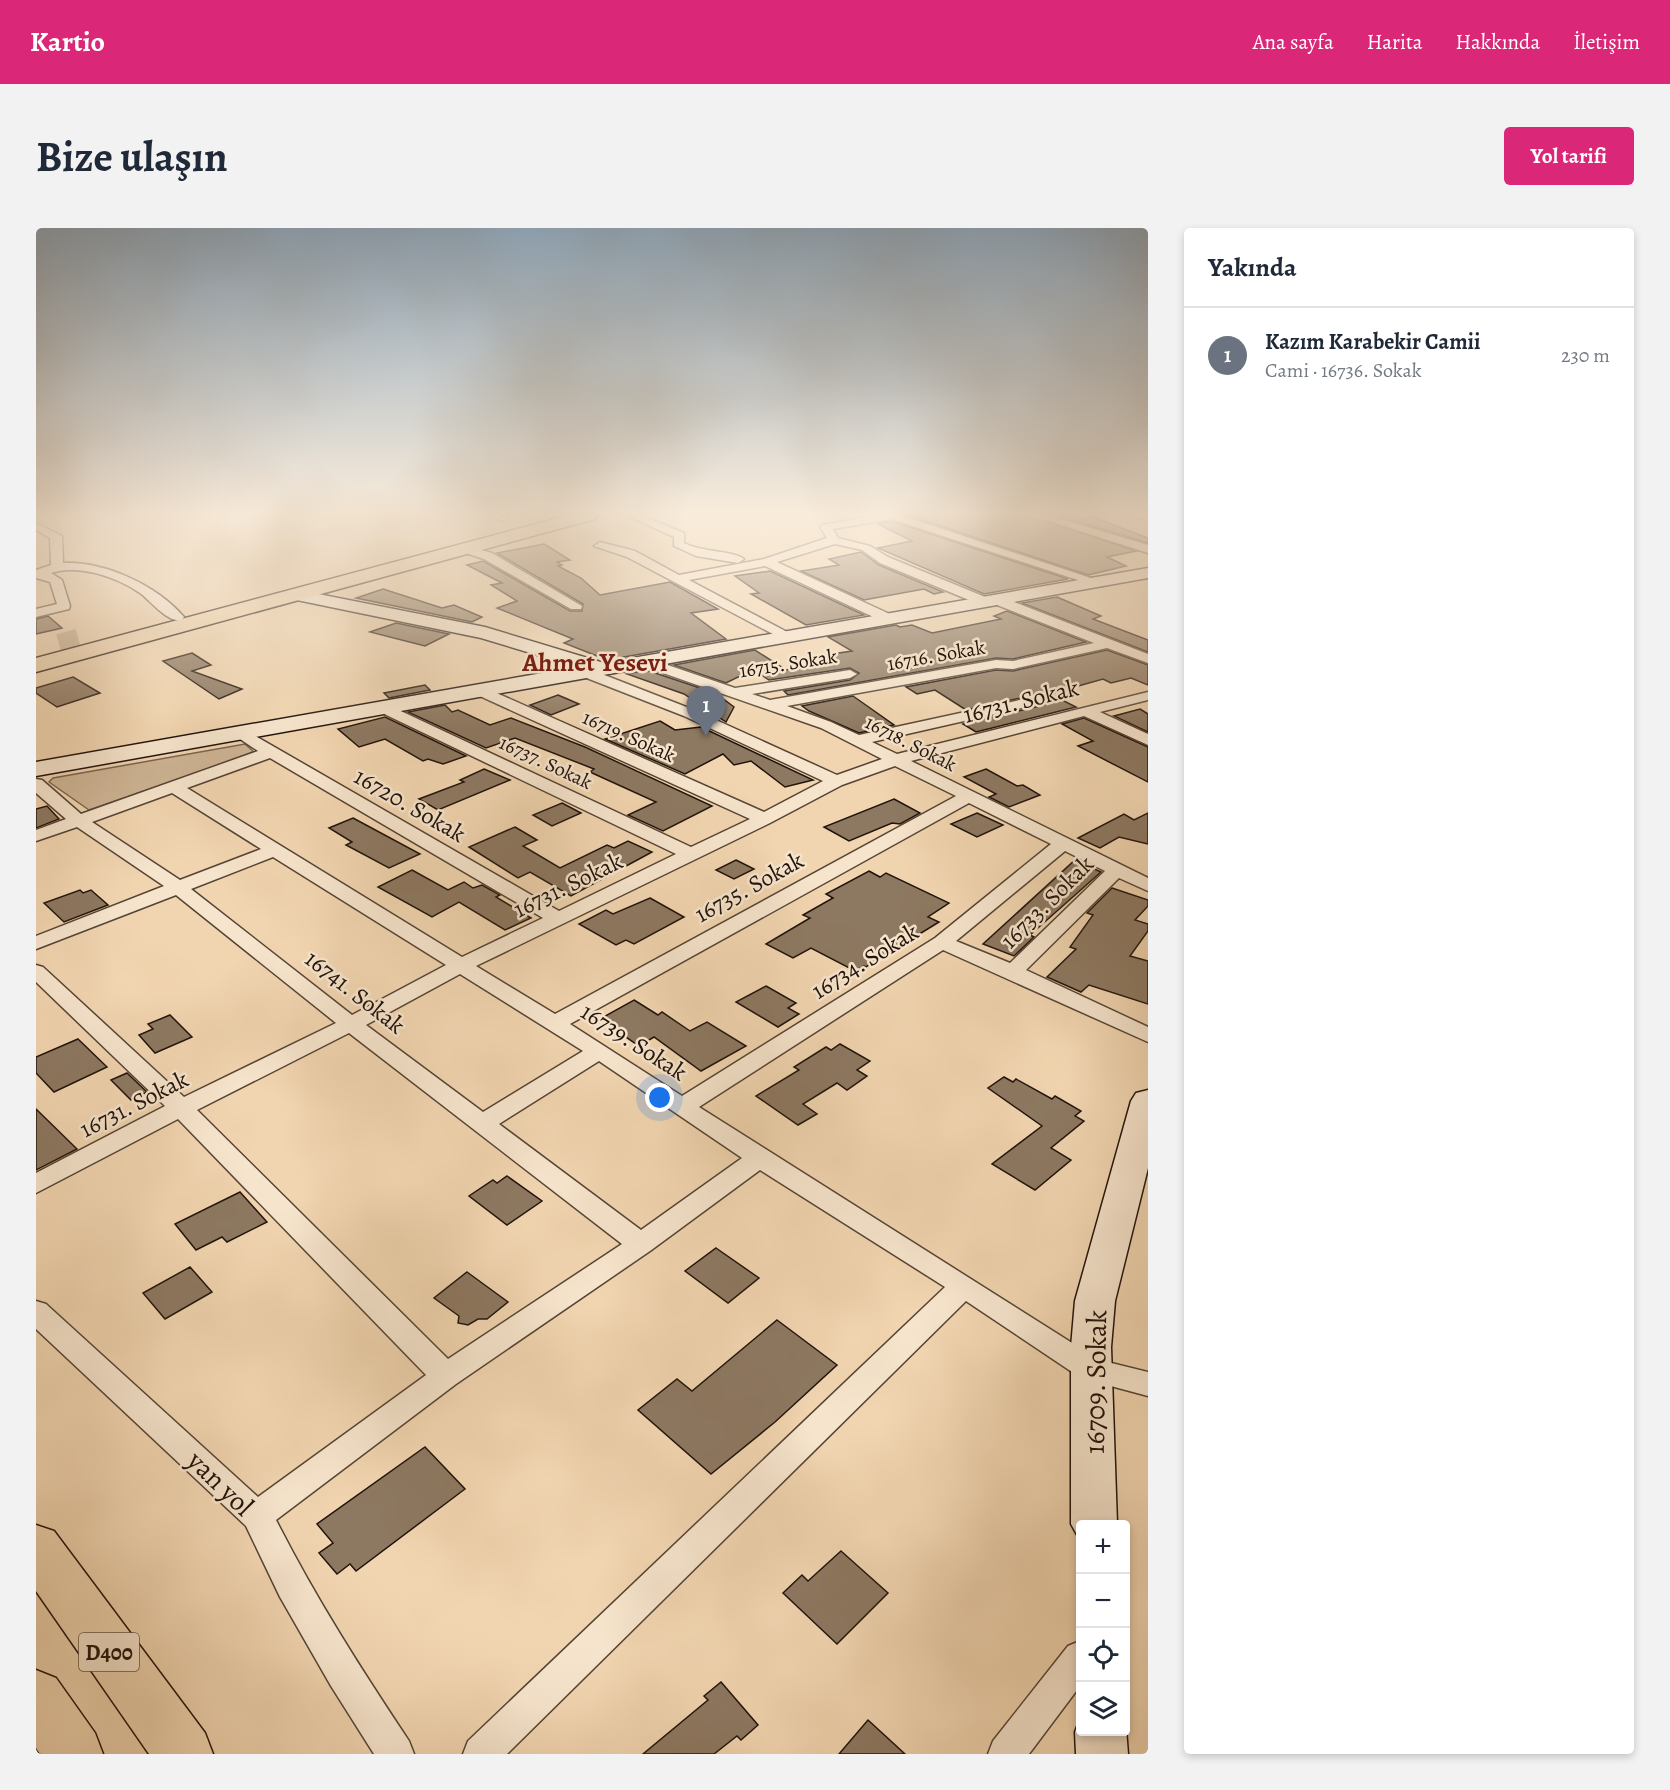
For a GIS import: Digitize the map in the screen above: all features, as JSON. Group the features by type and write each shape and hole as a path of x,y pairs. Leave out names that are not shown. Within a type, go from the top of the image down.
{"highway":[{"path":"36,654 292,586"},
{"path":"36,665 330,586"},
{"path":"36,654 70,641 167,620"},
{"name":"D400","path":"36,1548 184,1754"},
{"path":"36,1698 74,1754"}],"main road":[{"path":"36,769 1073,586"},
{"path":"298,595 485,633 594,670"},
{"name":"16709. Sokak","path":"1094,1520 1091,1370 1095,1301 1148,1101"},
{"path":"1101,1736 1102,1754"}],"street":[{"path":"36,613 64,606 58,586"},
{"path":"135,586 142,589 167,620"},
{"path":"541,586 576,606"},
{"path":"695,586 786,637"},
{"path":"816,586 889,619"},
{"path":"952,586 1148,659"},
{"name":"16716. Sokak","path":"771,704 996,664 1013,665 1106,644"},
{"name":"16718. Sokak","path":"645,662 732,693 771,704 859,740 1148,885"},
{"path":"594,670 836,781"},
{"name":"16715. Sokak","path":"732,693 850,674"},
{"name":"16719. Sokak","path":"478,690 764,819"},
{"name":"16731. Sokak","path":"36,1184 181,1107 351,1024 460,966 764,819 836,781 897,759 1147,696"},
{"path":"859,740 1043,699"},
{"name":"16737. Sokak","path":"383,708 690,854"},
{"path":"1085,711 1148,740"},
{"name":"16720. Sokak","path":"239,733 557,918"},
{"path":"36,836 270,752"},
{"name":"16741. Sokak","path":"36,783 79,820 177,886 351,1024 641,1244"},
{"name":"16739. Sokak","path":"174,788 555,1023 759,1158 964,1286 1091,1370 1148,1384"},
{"name":"16735. Sokak","path":"555,1023 969,796"},
{"name":"16734. Sokak","path":"683,1106 942,942 1064,843"},
{"path":"36,942 274,850"},
{"name":"16733. Sokak","path":"1013,972 1117,869"},
{"path":"942,942 1013,972 1148,1035"},
{"path":"36,971 181,1107 446,1376"},
{"path":"482,1124 599,1051"},
{"path":"257,1516 446,1376 641,1244 759,1158"},
{"path":"482,1754 964,1286"},
{"name":"yan yol","path":"36,1312 257,1516 292,1586 343,1674 396,1754"},
{"path":"1006,1754 1076,1663"}],"shaded area":[{"path":"245,744 255,753 89,810 49,782 53,778"}],"building":[{"path":"493,586 527,586 570,611 582,611 583,604 553,586 590,586 600,595 647,586 677,586 718,609 691,613 726,639 607,660 564,643 573,639 497,608 517,601"},
{"path":"749,586 803,586 864,615 806,625 751,594 759,593"},
{"path":"834,586 929,586 943,592 934,594 924,589 864,600"},
{"path":"966,586 1028,586 984,594"},
{"path":"383,589 442,608 454,605 482,617 472,622 356,598"},
{"path":"1057,597 1101,616 1093,619 1148,640 1148,652 1022,603"},
{"path":"1007,611 1086,642 1013,659 996,658 788,695 784,691 850,680 859,673 850,668 769,680 760,674 738,677 726,683 674,665 755,650 786,670 833,661 825,655 852,651 828,637 896,625 900,627 912,625 932,633 1001,619 994,616"},
{"path":"48,616 62,628 36,634 36,619"},
{"path":"396,623 449,634 425,646 370,632"},
{"path":"1107,650 1148,665 1148,685 1131,678 1111,683 1103,679 1050,694 1076,707 976,732 963,724 1044,705 1052,698 1043,693 966,710 935,690 917,694 906,687 996,670 1013,671"},
{"path":"192,653 211,665 192,671 242,689 219,699 163,661"},
{"path":"646,670 715,693 734,707 726,722 684,694 627,674"},
{"path":"73,677 100,693 57,707 36,693 36,688"},
{"path":"425,685 430,690 389,698 384,693"},
{"path":"558,695 579,704 551,715 530,705"},
{"path":"853,696 894,725 859,733 802,706"},
{"path":"445,705 452,712 458,710 490,725 511,718 585,747 712,806 663,831 628,815 656,802 590,772 594,769 515,738 486,748 408,712"},
{"path":"1140,709 1148,714 1148,732 1114,716"},
{"path":"385,717 466,756 443,764 428,759 423,761 385,739 359,747 338,729"},
{"path":"1084,718 1148,747 1148,782 1078,746 1093,741 1062,724"},
{"path":"660,721 675,730 701,727 813,780 785,787 751,761 734,765 723,754 685,774 605,739"},
{"path":"484,769 510,780 438,810 419,799 464,782 460,780"},
{"path":"986,769 1017,786 1023,785 1040,795 1009,807 989,797 996,794 964,777"},
{"path":"894,799 920,813 900,824 892,823 849,841 824,827"},
{"path":"562,803 581,813 552,826 533,815"},
{"path":"47,806 59,819 36,828 36,809"},
{"path":"977,813 1003,825 977,837 951,824"},
{"path":"1148,813 1148,844 1119,837 1100,848 1078,838 1124,814 1134,820"},
{"path":"353,818 420,854 389,868 346,845 352,842 329,828"},
{"path":"515,827 537,840 523,846 560,868 607,845 614,848 628,841 652,852 571,896 530,872 518,878 469,847"},
{"path":"736,860 754,869 734,879 716,870"},
{"path":"1075,860 1101,872 1030,935 1034,937 1014,956 983,944"},
{"path":"412,870 448,890 464,882 473,888 482,885 500,895 496,897 531,918 505,930 459,902 432,917 378,887"},
{"path":"869,871 880,877 886,873 949,903 928,917 939,922 866,967 855,971 811,948 793,958 766,944 810,918 803,915 833,898 826,894"},
{"path":"1112,888 1148,900 1148,906 1135,920 1148,924 1148,931 1130,956 1148,961 1148,1004 1089,985 1081,992 1047,977 1076,949 1070,947 1093,915 1087,913"},
{"path":"80,890 83,893 91,890 108,905 64,922 44,903"},
{"path":"650,898 684,917 634,944 626,940 616,945 579,924 606,910 613,914"},
{"path":"766,986 796,1003 788,1008 799,1014 778,1027 736,1002"},
{"path":"634,1000 658,1015 662,1012 690,1031 707,1022 746,1046 701,1071 654,1037 639,1046 600,1019"},
{"path":"170,1015 192,1037 155,1053 139,1035 153,1029 148,1024"},
{"path":"78,1039 107,1067 54,1092 36,1073 36,1057"},
{"path":"840,1044 870,1061 857,1070 867,1076 847,1090 837,1083 803,1104 817,1114 798,1125 756,1096 799,1070 794,1067 826,1047 831,1050"},
{"path":"127,1073 147,1092 131,1100 111,1080"},
{"path":"1004,1077 1013,1082 1016,1079 1052,1099 1055,1096 1081,1111 1075,1116 1084,1121 1051,1148 1071,1160 1035,1190 992,1164 1042,1126 988,1088"},
{"path":"36,1109 77,1149 36,1170"},
{"path":"507,1176 542,1201 507,1225 469,1196 493,1180 497,1183"},
{"path":"240,1192 267,1222 227,1242 222,1237 196,1250 175,1224"},
{"path":"716,1248 759,1278 728,1303 685,1271"},
{"path":"190,1267 212,1292 165,1319 143,1293"},
{"path":"467,1272 508,1302 487,1319 478,1319 468,1325 458,1323 459,1316 434,1298"},
{"path":"777,1320 837,1365 775,1422 711,1474 638,1410 677,1379 692,1391"},
{"path":"425,1447 465,1489 356,1571 350,1564 337,1574 319,1553 333,1543 317,1524"},
{"path":"841,1551 888,1593 837,1644 783,1593 802,1575 808,1581"},
{"path":"721,1682 758,1725 741,1740 737,1736 714,1754 643,1754 708,1700 704,1696"},
{"path":"868,1720 905,1754 839,1754"}],"tunnel":[{"path":"59,644 80,638"}],"place":[{"name":"Kazım Karabekir Camii","path":"706,736"}],"district":[{"name":"Ahmet Yesevi","path":"595,662"}]}
